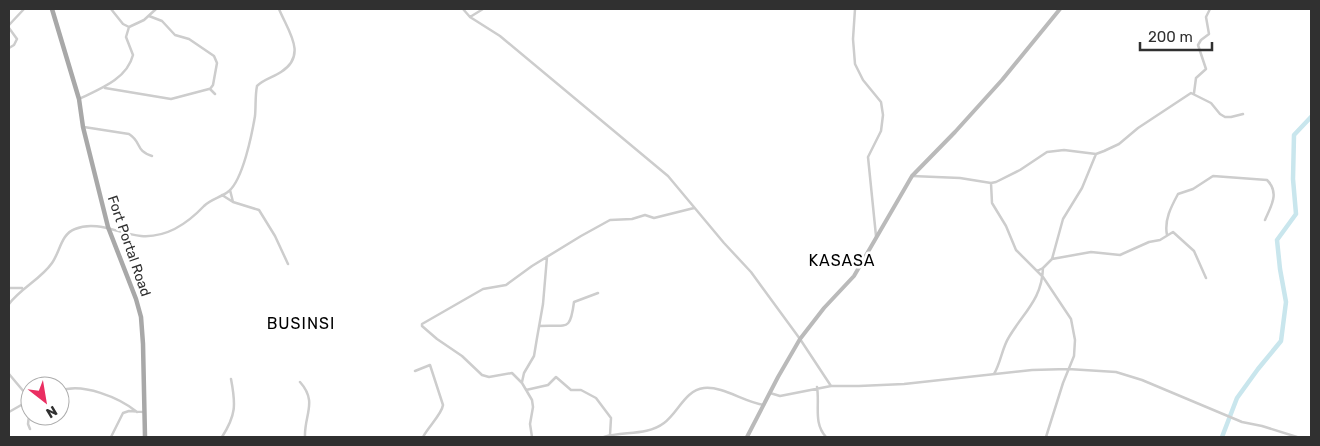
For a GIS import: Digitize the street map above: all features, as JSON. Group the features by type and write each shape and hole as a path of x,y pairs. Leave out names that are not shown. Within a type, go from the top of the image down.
{"main road":[{"name":"Fort Portal Road","path":"52,9 79,99 82,127 108,227 136,299 141,317 145,437"}],"street":[{"path":"9,48 14,45 16,39 9,27 24,9"},
{"path":"112,9 123,24 129,27"},
{"path":"79,99 103,88 125,72 133,58 126,37 129,27 149,16 156,9"},
{"path":"9,304 25,287 42,275 52,263 60,244 69,232 82,226 108,227 122,234 161,235 190,220 207,204 230,190 245,160 255,116 257,86 285,70 295,58 295,48 279,9"},
{"path":"463,9 470,17 500,36 558,86 652,161 678,186 733,254 747,267 800,339 831,386"},
{"path":"470,17 483,9"},
{"path":"855,9 853,40 855,64 863,80 881,102 883,115 881,131 868,157 876,238"},
{"path":"747,437 800,339 824,308 854,276 912,176 996,87 1060,9"},
{"path":"1194,93 1196,78 1206,69 1198,45 1209,34 1206,17 1210,9"},
{"path":"153,12 155,18"},
{"path":"149,16 165,23 175,35 189,38 214,56 216,63 210,89"},
{"path":"103,88 171,99 210,89"},
{"path":"210,89 215,94"},
{"path":"912,176 960,178 990,183 1000,181 1047,152 1064,150 1096,154 1119,144 1138,128 1188,94 1194,93 1211,103 1224,117 1243,114"},
{"path":"82,127 132,136 142,152 152,156"},
{"path":"1037,271 1052,259 1063,219 1082,188 1096,154"},
{"path":"1167,235 1167,220 1178,194 1192,189 1213,176 1267,180 1275,193 1265,220"},
{"path":"990,183 992,203 1006,226 1016,250 1043,277 1071,319 1075,340 1072,362 1046,437"},
{"path":"230,190 234,202"},
{"path":"222,195 234,202 259,210 275,236 288,264"},
{"path":"532,437 530,424 533,404 522,382 512,372 489,377 482,375 462,356 436,339 421,325 483,289 506,285 580,236 610,220 632,219 644,216 654,218 694,208"},
{"path":"1052,259 1091,252 1120,255 1148,242 1160,240 1175,232 1194,251 1206,278"},
{"path":"522,382 524,373 534,356 543,304 547,258"},
{"path":"994,374 1009,337 1038,296 1043,277 1043,268"},
{"path":"9,288 21,289 25,287"},
{"path":"540,326 562,326 568,324 572,319 574,302 598,293"},
{"path":"415,371 430,365 443,405 442,412 430,425 424,437"},
{"path":"770,393 785,395 817,387 885,386 994,374 1068,369 1116,372 1134,377 1228,416 1297,437"},
{"path":"9,374 20,387"},
{"path":"526,390 548,385 556,377 571,390 581,390 594,396 611,418 610,435"},
{"path":"222,437 234,414 235,403 231,379"},
{"path":"300,382 308,393 310,406 305,437"},
{"path":"817,387 819,396 819,427 826,437"},
{"path":"604,437 648,430 662,425 690,394 704,388 716,389 748,401 764,404"},
{"path":"70,389 90,390 128,404 137,412"},
{"path":"9,412 20,405"},
{"path":"111,437 123,413 144,412"}],"waterway":[{"path":"1222,437 1237,398 1281,341 1286,302 1277,240 1296,214 1293,179 1294,135 1311,117"}],"district":[{"name":"KASASA","path":"842,260"},
{"name":"BUSINSI","path":"301,323"}]}
